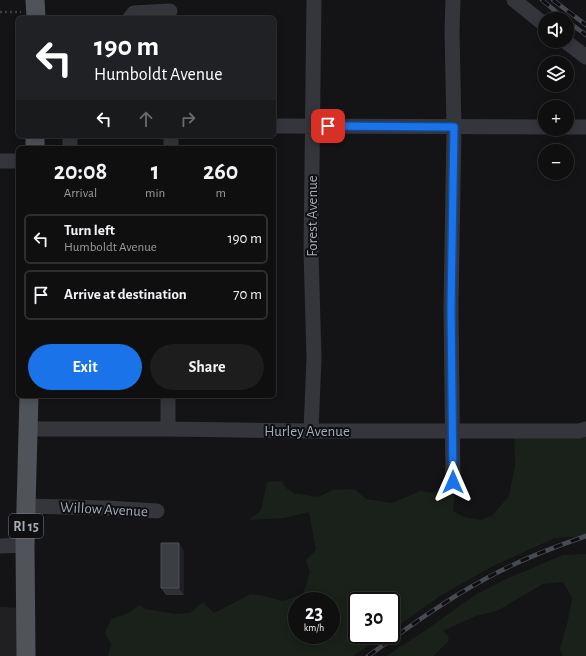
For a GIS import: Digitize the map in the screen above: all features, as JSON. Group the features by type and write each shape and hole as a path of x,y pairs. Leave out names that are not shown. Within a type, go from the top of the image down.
{"main road":[{"name":"RI 15","path":"26,656 25,545 29,398"}],"street":[{"name":"Forest Avenue","path":"311,431 314,358 311,251 314,0"},
{"path":"453,0 452,31 454,127 451,307 453,482"},
{"path":"514,0 538,19"},
{"path":"132,16 134,13 170,10"},
{"path":"574,48 586,58"},
{"path":"276,126 538,127"},
{"path":"574,127 586,127"},
{"path":"0,161 16,161"},
{"path":"168,398 168,429"},
{"name":"Hurley Avenue","path":"28,429 579,431 586,429"},
{"name":"Willow Avenue","path":"26,506 157,511"},
{"path":"0,546 25,545"}],"path":[{"path":"0,12 36,10"}],"shaded area":[{"path":"586,431 586,536 555,538 495,565 440,596 400,625 400,592 348,592 348,644 371,644 353,656 108,656 111,644 105,633 111,619 126,614 140,605 145,609 175,614 190,613 203,602 214,613 251,594 283,601 288,599 288,644 340,644 340,592 304,592 310,572 306,560 316,550 309,512 284,518 249,520 261,510 267,482 282,481 286,488 294,493 318,497 333,490 352,489 357,491 366,499 392,503 420,491 433,493 450,479 455,488 453,511 463,517 481,520 492,516 509,496 515,465 514,432"},
{"path":"586,554 586,656 563,656 560,649 572,598 563,582 543,584 497,611 476,616 443,631 449,637 448,641 433,656 386,656 475,595 504,580 563,555"},
{"path":"0,607 23,608 25,656 0,656"}],"building":[{"path":"161,543 179,543 179,588 161,588"}],"railway":[{"path":"542,0 557,12"},
{"path":"553,0 586,25"},
{"path":"574,26 586,35"},
{"path":"368,656 440,606 485,579 534,555 586,536"}],"route":[{"path":"328,126 454,127 451,307 453,482"}]}
